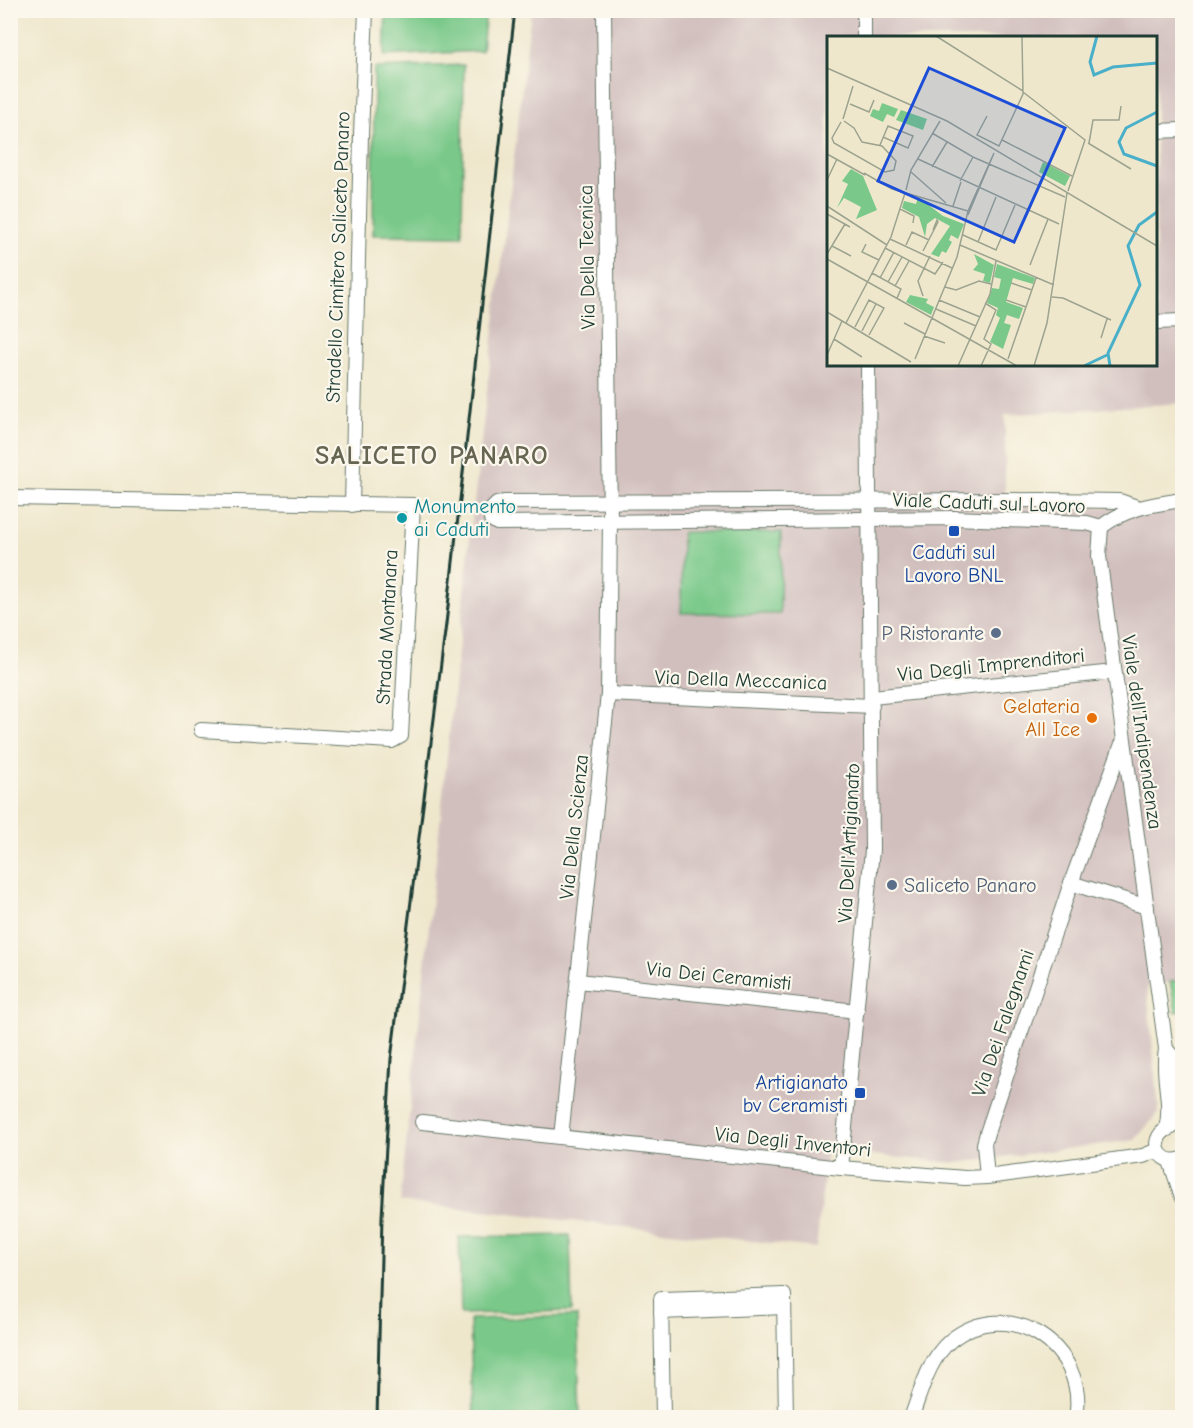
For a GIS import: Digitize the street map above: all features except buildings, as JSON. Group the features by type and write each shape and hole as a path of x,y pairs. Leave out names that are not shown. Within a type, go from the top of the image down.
{"street":[{"name":"Stradello Cimitero Saliceto Panaro","path":"352,505 360,135 366,10"},
{"name":"Via Della Tecnica","path":"603,10 610,502"},
{"path":"864,10 864,36"},
{"path":"1157,131 1182,130"},
{"path":"1157,322 1182,321"},
{"path":"868,366 870,501"},
{"name":"Strada Montanara","path":"10,498 413,506 401,736 392,741 201,730"},
{"name":"Viale Caduti sul Lavoro","path":"1137,507 1120,501 1065,500 504,502 497,504 491,510 491,519 497,523 954,518 1087,523 1101,527 1115,516 1137,507 1182,500"},
{"name":"Viale Caduti sul Lavoro","path":"870,501 870,519"},
{"path":"610,502 610,521"},
{"name":"Via Dell'Artigianato","path":"841,1168 873,850 870,519"},
{"name":"Via Della Scienza","path":"561,1137 608,694 610,521"},
{"name":"Viale dell'Indipendenza","path":"1101,527 1099,556 1166,1049 1164,1062 1169,1110 1166,1129 1157,1141 1158,1150"},
{"name":"Via Degli Imprenditori","path":"872,701 1114,672"},
{"name":"Via Della Meccanica","path":"608,694 872,701"},
{"name":"Via Dei Falegnami","path":"987,1177 984,1144 987,1133 1071,883 1124,740"},
{"path":"1071,883 1147,906"},
{"name":"Via Dei Ceramisti","path":"578,981 857,1011"},
{"name":"Viale dell'Indipendenza","path":"1166,1049 1173,1057 1182,1128"},
{"name":"Via Degli Inventori","path":"422,1122 841,1168 965,1178 1143,1156 1158,1150"},
{"path":"1166,1129 1182,1128"},
{"path":"1158,1150 1165,1158 1176,1160 1182,1197"},
{"path":"663,1418 661,1305 784,1301 786,1418"},
{"path":"911,1418 934,1360 950,1342 972,1329 987,1324 1001,1323 1015,1324 1034,1331 1059,1351 1069,1367 1077,1390 1076,1418"}],"shaded area":[{"path":"531,11 1182,11 1182,403 1005,415 1005,505 1182,508 1182,980 1147,987 1159,1112 1135,1140 956,1163 827,1151 816,1248 400,1202 471,528"}],"green space":[{"path":"386,11 486,11 482,51 384,56"},
{"path":"464,65 462,236 373,235 374,68"},
{"path":"682,532 781,532 780,614 681,613"},
{"path":"1182,980 1182,1011 1176,1012 1170,982"},
{"path":"570,1235 572,1311 461,1314 459,1237"},
{"path":"577,1316 580,1417 473,1417 470,1319"}],"railway":[{"path":"377,1418 382,1217 391,1059 446,624 515,10"}],"place":[{"name":"Monumento ai Caduti","path":"402,518"},
{"name":"Caduti sul Lavoro BNL","path":"954,531"},
{"name":"P Ristorante","path":"996,633"},
{"name":"Gelateria All Ice","path":"1092,718"},
{"name":"Saliceto Panaro","path":"892,885"},
{"name":"Artigianato bv Ceramisti","path":"860,1093"}],"district":[{"name":"SALICETO PANARO","path":"432,456"}]}
